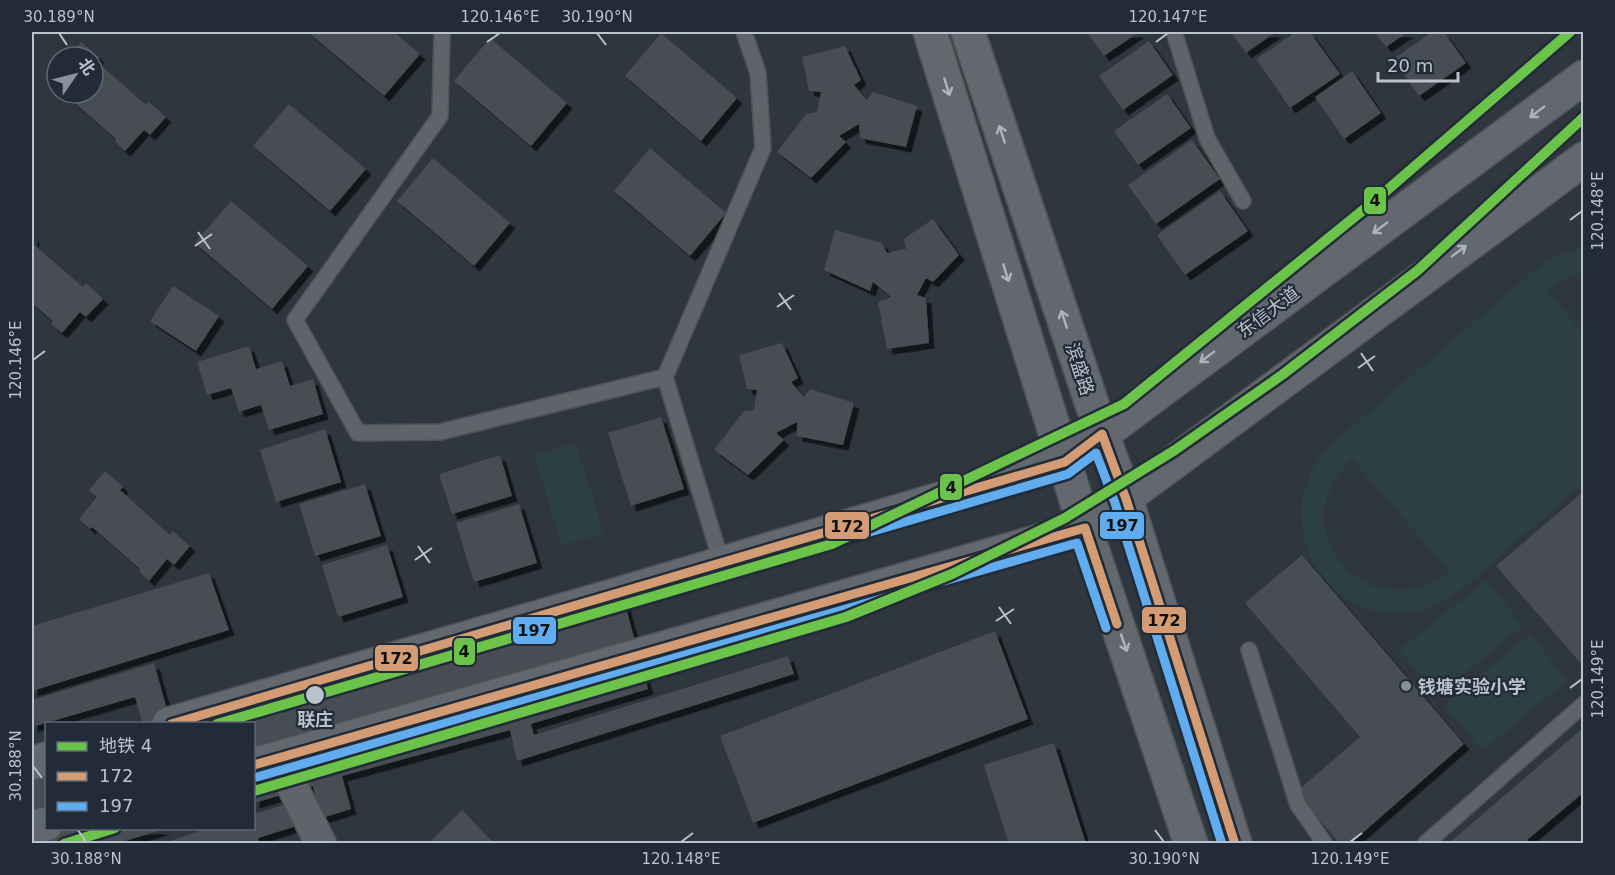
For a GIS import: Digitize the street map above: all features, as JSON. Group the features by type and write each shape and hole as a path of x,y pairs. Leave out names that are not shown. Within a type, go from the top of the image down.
{"main road":[{"path":"930,32 1085,528 1191,843"},
{"name":"滨盛路","path":"968,32 1102,434 1126,499 1235,843"},
{"name":"东信大道","path":"173,722 722,564 1065,462 1584,77"},
{"path":"266,761 1085,528 1584,159"}],"street":[{"path":"266,761 321,843"}],"lane":[{"path":"442,32 440,116 295,320 358,433 440,432 664,377"},
{"path":"722,564 664,377 763,148 758,73 744,32"},
{"path":"1174,32 1207,138 1243,201"},
{"path":"1249,650 1298,805 1325,843"},
{"path":"1425,843 1584,704"}],"green space":[{"path":"1583,247 1583,272 1567,278 1548,291 1583,333 1583,484 1461,590 1442,602 1406,613 1380,612 1356,604 1336,590 1319,571 1308,550 1302,525 1303,500 1310,475 1320,457 1334,442 1536,269 1558,255","holes":["1352,459 1449,571 1425,586 1408,590 1391,590 1374,586 1360,579 1336,556 1325,525 1325,507 1335,481"]},
{"path":"576,443 604,533 562,546 534,455"},
{"path":"1486,580 1523,626 1437,696 1399,650"},
{"path":"1530,634 1568,680 1482,751 1444,705"}],"building":[{"path":"308,32 394,32 420,54 384,96"},
{"path":"1087,32 1139,32 1104,56"},
{"path":"1231,32 1276,32 1246,53"},
{"path":"1296,32 1310,32 1340,74 1290,108 1256,59"},
{"path":"1375,32 1408,32 1386,47"},
{"path":"1432,32 1444,32 1466,63 1419,96 1393,59"},
{"path":"661,33 737,98 701,141 625,76"},
{"path":"490,38 567,103 531,146 454,81"},
{"path":"1149,41 1173,75 1123,110 1099,76"},
{"path":"845,46 861,80 854,85 867,100 873,92 917,106 906,147 860,138 859,124 839,136 846,142 811,178 777,152 806,114 817,112 821,92 809,91 802,57"},
{"path":"105,69 146,105 149,102 166,117 150,135 144,130 125,151 115,142 116,139 77,105 105,105"},
{"path":"1352,71 1381,113 1344,139 1315,97"},
{"path":"1167,94 1191,128 1138,165 1114,131"},
{"path":"289,104 366,169 330,211 253,146"},
{"path":"1192,140 1220,179 1156,224 1128,185"},
{"path":"650,148 726,213 690,256 614,191"},
{"path":"433,158 510,223 474,266 397,201"},
{"path":"1220,191 1248,231 1185,275 1157,235"},
{"path":"231,201 308,266 272,309 195,243"},
{"path":"933,219 959,255 933,282 926,278 917,295 926,298 929,343 887,349 878,302 891,297 873,282 870,291 824,270 835,230 882,243 887,253 906,249 904,239"},
{"path":"32,243 83,287 86,283 103,299 86,317 80,312 62,333 51,324 53,321 32,303"},
{"path":"173,286 219,316 196,351 150,321"},
{"path":"782,343 798,378 791,382 804,397 810,389 854,403 843,445 797,436 797,422 776,433 784,440 748,475 714,450 744,411 754,410 757,390 747,389 739,355"},
{"path":"249,346 256,369 282,361 290,386 313,379 323,414 269,430 261,405 239,412 231,388 207,395 197,362"},
{"path":"661,417 684,489 631,506 608,433"},
{"path":"325,429 341,482 276,502 260,450"},
{"path":"500,455 512,496 452,514 439,474"},
{"path":"105,471 123,487 120,490 170,535 173,531 190,546 174,565 167,559 149,581 139,571 140,569 92,527 90,529 79,519 97,497 89,490"},
{"path":"365,484 381,536 315,556 299,504"},
{"path":"1584,491 1584,667 1496,566"},
{"path":"519,504 537,563 474,582 456,523"},
{"path":"387,545 403,597 338,617 322,565"},
{"path":"1302,555 1464,744 1350,844 1340,844 1296,792 1360,737 1245,603"},
{"path":"209,573 229,630 32,691 32,626"},
{"name":"联庄","path":"622,593 648,689 531,724 534,735 788,656 794,674 517,761 510,730 342,776 351,809 258,838 259,844 162,844 202,830 255,830 255,814 315,795 313,786 255,803 255,722 185,722"},
{"path":"995,631 1028,719 753,823 720,736"},
{"path":"154,663 170,722 142,722 135,697 32,727 32,700"},
{"path":"1584,727 1584,792 1527,840 1530,844 1448,844"},
{"path":"1054,743 1086,844 1009,844 984,765"},
{"path":"45,761 45,830 162,830 115,844 32,844 32,765"},
{"path":"462,810 495,844 428,844"}],"metro line":[{"name":"4","path":"224,722 832,544 1124,404 1378,198 1570,32"},
{"name":"4","path":"255,791 846,617 952,574 1065,518 1175,450 1282,375 1417,271 1584,117"},
{"name":"4","path":"64,844 109,830"}],"transit line":[{"name":"172","path":"178,722 1065,462 1102,434 1126,499 1235,844"},
{"name":"197","path":"221,722 1068,474 1096,453 1115,503 1222,844"},
{"name":"172","path":"255,765 1085,528 1117,624"},
{"name":"197","path":"257,777 1077,543 1106,628"}],"place":[{"name":"钱塘实验小学","path":"1406,686"},
{"name":"联庄","path":"315,695"}]}
